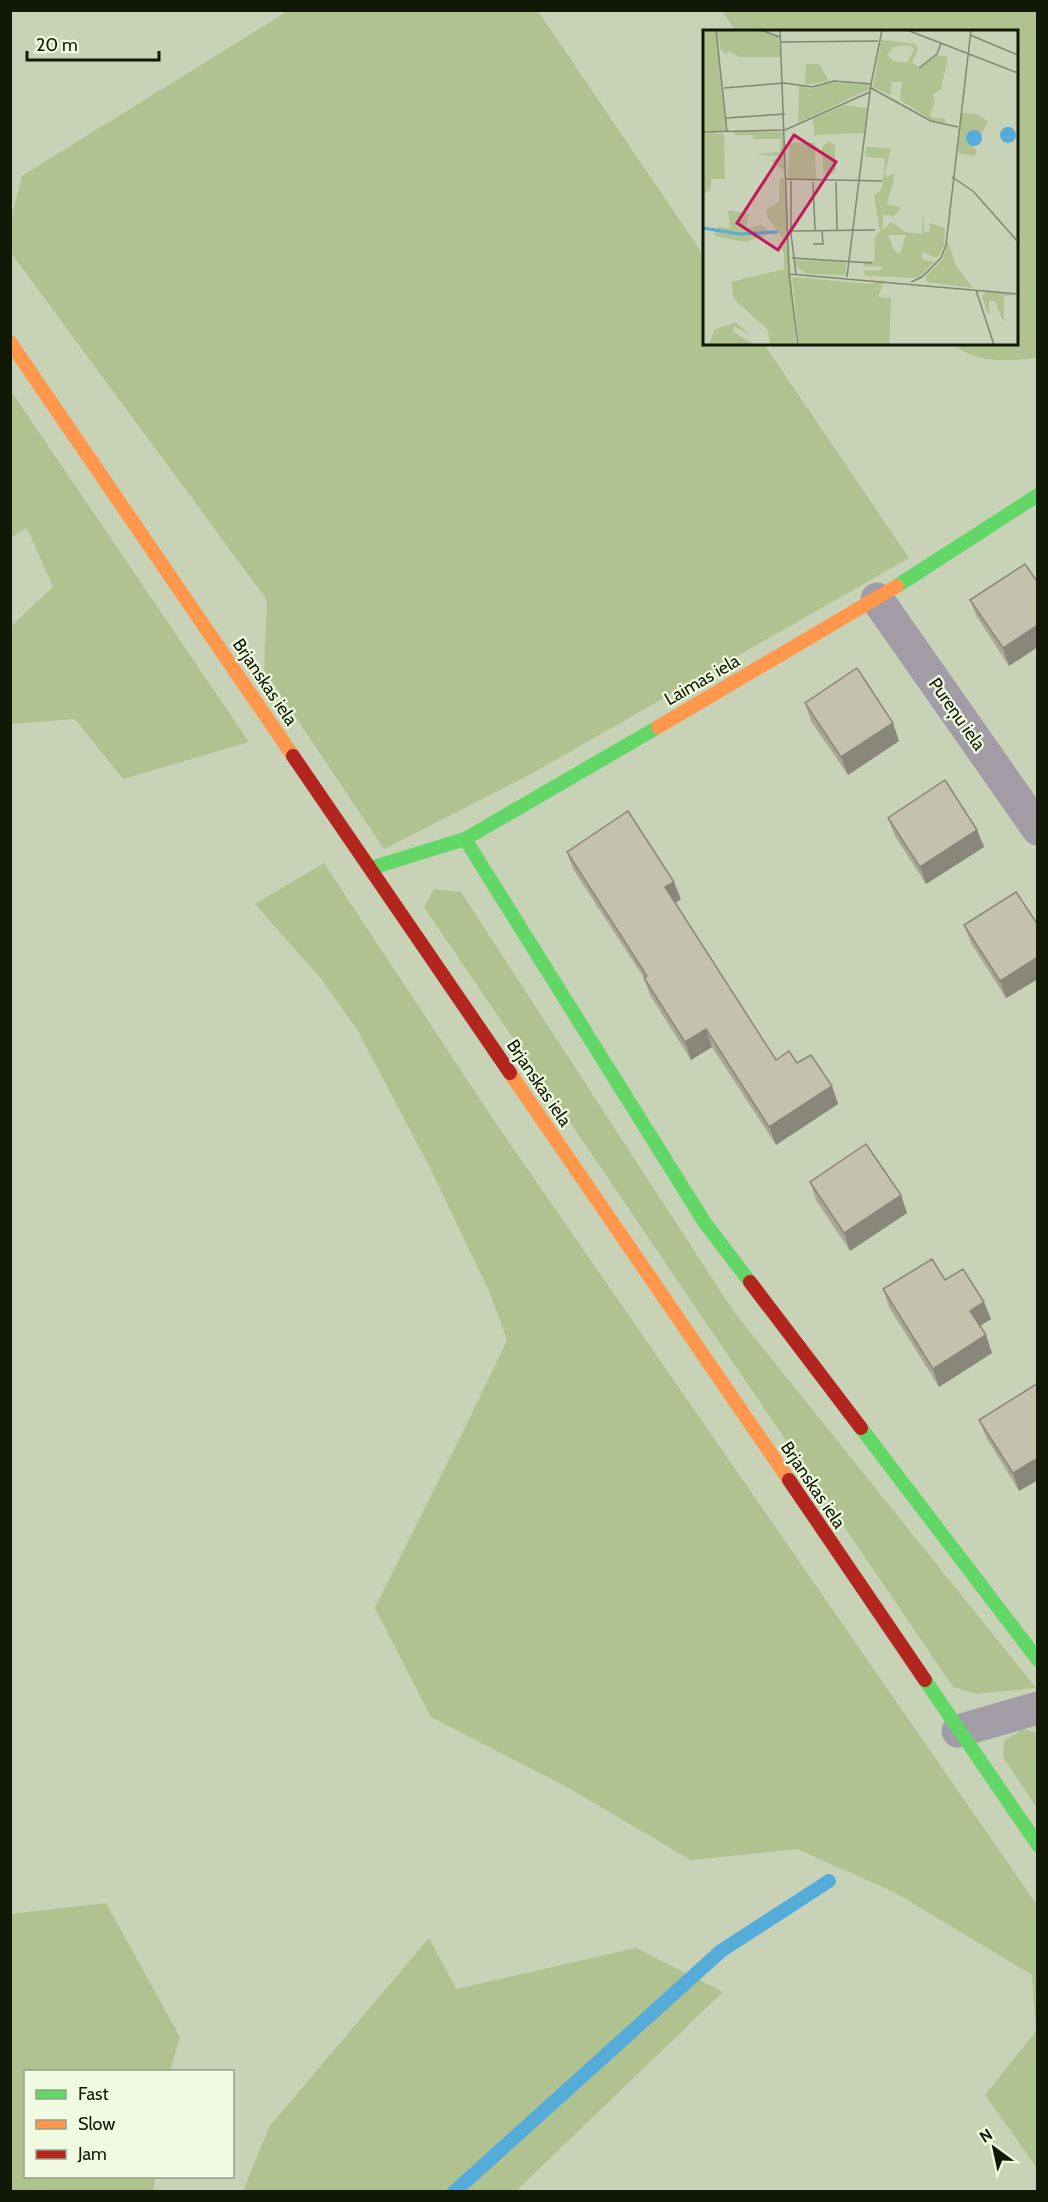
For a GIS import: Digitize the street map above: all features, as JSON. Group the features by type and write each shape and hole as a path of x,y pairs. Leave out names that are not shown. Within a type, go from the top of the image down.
{"main road":[{"name":"Brjanskas iela","path":"10,342 1038,1845"},
{"name":"Laimas iela","path":"371,868 465,839 877,599 1038,495"},
{"path":"465,839 705,1223 1038,1660"}],"street":[{"name":"Pureņu iela","path":"877,599 1038,829"},
{"path":"958,1731 1038,1708"}],"green space":[{"path":"288,11 538,11 703,255 703,345 765,345 909,558 531,774 384,849 264,670 267,600 11,253 11,219 22,176"},
{"path":"722,11 1037,11 1037,358 993,360 972,355 954,345 1018,345 1018,30 735,30"},
{"path":"11,391 249,742 123,779 75,719 11,724 11,626 53,587 27,528 11,538"},
{"path":"324,863 493,1119 1037,1905 1037,2168 985,2095 1036,2031 1032,1975 894,1892 797,1849 691,1860 565,1786 431,1717 375,1608 507,1340 489,1291 430,1168 358,1031 322,980 255,904"},
{"path":"434,889 461,892 734,1312 1036,1688 976,1694 953,1687 424,907"},
{"path":"1023,1729 1037,1733 1037,1808 1003,1757 1004,1741"},
{"path":"106,1903 180,2037 170,2070 24,2070 24,2178 155,2178 154,2191 11,2191 11,1914"},
{"path":"429,1938 456,1989 636,1948 723,1992 516,2191 243,2191 269,2127"}],"building":[{"path":"1025,564 1038,583 1038,625 1003,648 970,600"},
{"path":"857,668 893,723 841,757 805,703"},
{"path":"945,780 977,830 920,867 888,818"},
{"path":"628,811 674,882 665,887 776,1060 789,1051 797,1063 811,1055 832,1086 769,1127 706,1029 685,1042 644,978 647,976 567,852"},
{"path":"1016,892 1038,925 1038,957 1000,981 964,925"},
{"path":"866,1144 901,1195 844,1233 810,1182"},
{"path":"932,1259 945,1280 963,1269 984,1302 970,1311 986,1335 933,1369 883,1289"},
{"path":"1038,1383 1038,1458 1013,1473 979,1420"}],"waterway":[{"path":"454,2192 721,1951 829,1881"}],"traffic: fast":[{"path":"897,586 1038,495"},
{"path":"371,868 465,839 658,727"},
{"path":"465,839 705,1223 750,1282"},
{"path":"861,1428 1038,1660"},
{"path":"925,1680 1038,1845"}],"traffic: slow":[{"path":"10,342 293,756"},
{"path":"658,727 897,586"},
{"path":"510,1073 789,1480"}],"traffic: jam":[{"path":"293,756 510,1073"},
{"path":"750,1282 861,1428"},
{"path":"789,1480 925,1680"}]}
